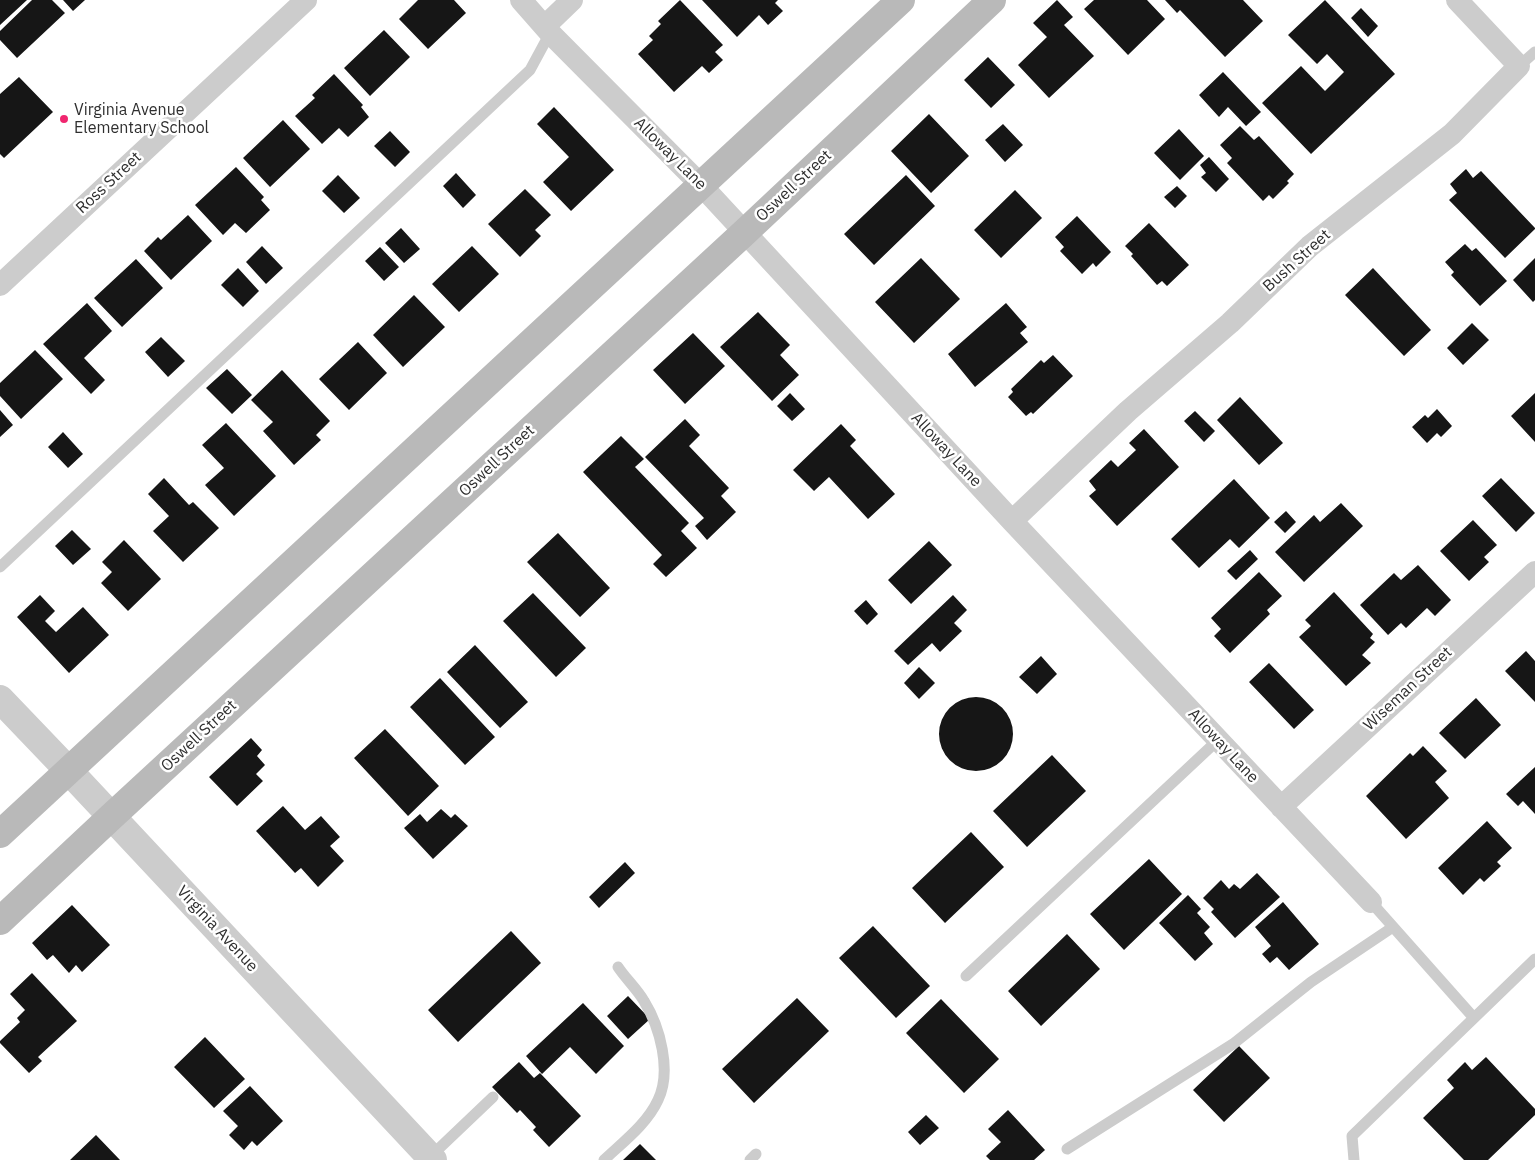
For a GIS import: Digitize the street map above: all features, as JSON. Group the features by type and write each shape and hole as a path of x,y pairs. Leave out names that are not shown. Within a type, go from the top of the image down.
{"main road":[{"path":"0,834 901,0"},
{"name":"Oswell Street","path":"0,921 111,816 745,232 992,0"}],"street":[{"name":"Ross Street","path":"0,285 306,0"},
{"name":"Alloway Lane","path":"521,0 701,185 1012,522 1371,902"},
{"path":"548,29 572,0"},
{"name":"Bush Street","path":"1012,522 1128,411 1230,323 1310,246 1452,134 1527,59 1457,0"},
{"name":"Wiseman Street","path":"1281,807 1535,572"},
{"name":"Virginia Avenue","path":"0,699 431,1159"}],"lane":[{"path":"0,567 530,70 548,29"},
{"path":"966,976 1218,740"},
{"path":"1371,902 1474,1018"},
{"path":"1067,1150 1233,1044 1311,982 1393,927"},
{"path":"1354,1160 1352,1136 1535,959"},
{"path":"604,1160 639,1128 658,1101 664,1082 662,1044 654,1022 644,1000 618,967"},
{"path":"431,1159 493,1097"}],"building":[{"path":"0,0 27,0 0,25"},
{"path":"32,0 52,0 65,13 17,58 0,40 0,31"},
{"path":"63,0 85,0 73,11"},
{"path":"418,0 454,0 466,13 428,49 399,19"},
{"path":"680,0 723,45 715,52 723,60 709,73 702,66 674,92 638,54 653,40 649,36 661,24 658,21"},
{"path":"702,0 778,0 775,3 783,11 768,25 759,15 737,37"},
{"path":"1057,0 1073,17 1064,25 1094,56 1049,98 1018,65 1047,37 1033,23"},
{"path":"1094,0 1147,0 1165,19 1128,55 1084,9"},
{"path":"1165,0 1243,0 1263,21 1225,57 1180,10 1177,13"},
{"path":"1325,0 1395,74 1311,154 1262,103 1301,66 1325,91 1344,72 1327,54 1317,64 1288,35"},
{"path":"1361,8 1378,26 1368,37 1351,18"},
{"path":"384,30 410,57 370,96 344,68"},
{"path":"988,57 1015,85 991,108 964,80"},
{"path":"1223,72 1261,112 1246,126 1228,107 1219,117 1199,95"},
{"path":"334,74 363,105 361,107 369,117 348,137 339,128 322,144 295,116 315,98 312,95"},
{"path":"19,77 53,112 4,158 0,154 0,94"},
{"path":"554,107 614,170 571,211 543,182 569,157 537,124"},
{"path":"929,114 969,156 931,193 891,151"},
{"path":"283,120 310,149 270,187 243,158"},
{"path":"1003,124 1023,145 1005,162 985,140"},
{"path":"1240,126 1254,140 1259,136 1294,174 1287,181 1289,183 1273,199 1269,195 1263,201 1227,163 1232,158 1220,145"},
{"path":"1179,129 1204,156 1180,180 1154,153"},
{"path":"390,131 410,152 395,167 374,146"},
{"path":"1209,157 1229,179 1216,192 1201,177 1206,173 1200,165"},
{"path":"236,167 264,197 261,200 270,210 246,233 235,223 223,235 195,205"},
{"path":"1466,169 1473,178 1481,171 1535,228 1505,258 1449,200 1457,193 1450,184"},
{"path":"456,173 476,195 463,208 443,186"},
{"path":"338,175 360,198 344,213 322,191"},
{"path":"906,175 935,206 874,265 844,234"},
{"path":"1177,186 1187,196 1175,208 1164,197"},
{"path":"525,189 551,215 535,230 541,236 520,257 488,224"},
{"path":"1015,190 1042,218 1001,258 974,230"},
{"path":"188,215 212,241 171,280 144,251 158,237 161,240"},
{"path":"1077,216 1111,252 1096,267 1093,263 1082,274 1060,251 1064,247 1055,237"},
{"path":"1149,223 1189,265 1167,286 1162,281 1157,285 1131,256 1133,254 1125,246"},
{"path":"401,228 420,249 404,263 385,243"},
{"path":"1465,244 1472,251 1476,248 1507,281 1480,306 1451,275 1454,272 1445,262"},
{"path":"262,246 283,268 266,284 246,262"},
{"path":"472,246 499,274 459,312 432,284"},
{"path":"380,247 399,267 384,281 365,261"},
{"path":"921,258 960,299 914,343 875,302"},
{"path":"1535,258 1535,300 1533,302 1513,280"},
{"path":"136,259 163,288 122,327 94,298"},
{"path":"238,268 259,291 243,307 221,285"},
{"path":"1373,268 1431,330 1404,356 1345,295"},
{"path":"414,295 445,327 403,367 373,335"},
{"path":"87,303 112,331 84,358 105,380 91,394 43,344"},
{"path":"1006,303 1027,327 1020,333 1028,342 975,387 948,354"},
{"path":"758,312 790,345 780,355 799,375 772,401 720,347"},
{"path":"1472,323 1489,340 1463,365 1447,348"},
{"path":"693,333 725,366 685,404 653,370"},
{"path":"161,337 185,361 168,377 145,352"},
{"path":"358,342 387,373 349,410 319,379"},
{"path":"35,350 63,379 21,419 0,396 0,383"},
{"path":"1053,355 1073,376 1033,414 1031,412 1026,416 1008,397 1013,392 1011,389 1041,360 1044,363"},
{"path":"227,369 252,395 232,414 206,388"},
{"path":"282,370 330,421 316,435 321,440 294,465 263,431 273,422 251,400"},
{"path":"790,393 805,409 792,421 777,406"},
{"path":"1535,393 1535,442 1511,416"},
{"path":"1240,397 1283,443 1259,465 1217,420"},
{"path":"1437,409 1452,426 1441,437 1437,433 1427,443 1412,427 1425,415 1428,418"},
{"path":"0,410 13,425 0,437"},
{"path":"1195,411 1215,431 1204,442 1184,421"},
{"path":"685,419 700,435 689,446 729,488 721,496 736,512 707,540 695,526 704,518 645,457"},
{"path":"226,423 276,476 234,516 205,485 224,468 202,445"},
{"path":"841,424 856,440 850,446 895,494 868,519 829,477 814,491 793,470"},
{"path":"1144,429 1179,467 1117,526 1089,496 1096,490 1089,481 1111,460 1118,467 1136,450 1129,443"},
{"path":"63,432 83,454 68,468 48,447"},
{"path":"621,436 644,459 635,467 689,523 681,531 697,548 666,577 653,564 662,555 583,472"},
{"path":"164,478 189,505 193,502 219,528 183,562 153,531 169,516 148,494"},
{"path":"1501,478 1535,513 1516,532 1482,496"},
{"path":"1234,479 1270,518 1239,548 1230,539 1199,568 1171,539"},
{"path":"1341,503 1363,526 1304,582 1275,552 1314,515 1320,522"},
{"path":"1286,511 1296,522 1285,533 1274,522"},
{"path":"1473,520 1497,545 1484,557 1489,562 1469,581 1440,551"},
{"path":"72,530 91,549 73,565 55,546"},
{"path":"558,533 610,588 580,617 527,562"},
{"path":"124,540 161,579 128,611 101,583 112,572 102,562"},
{"path":"929,541 952,565 911,604 888,580"},
{"path":"1250,550 1258,559 1236,580 1227,571"},
{"path":"1418,565 1451,600 1435,616 1427,608 1406,628 1401,623 1388,635 1360,605 1394,573 1401,580"},
{"path":"1259,572 1282,596 1267,610 1270,614 1230,653 1214,636 1221,629 1211,618"},
{"path":"1334,592 1373,634 1370,638 1375,642 1362,655 1371,663 1346,686 1299,637 1311,626 1305,620"},
{"path":"533,593 586,648 556,677 503,621"},
{"path":"40,595 55,611 45,621 56,632 83,607 109,635 69,673 17,617"},
{"path":"953,595 967,610 954,623 962,631 940,652 932,643 908,665 894,651"},
{"path":"866,600 878,614 867,625 854,611"},
{"path":"475,645 528,702 500,728 447,672"},
{"path":"1526,651 1535,661 1535,702 1505,671"},
{"path":"1041,656 1057,674 1037,694 1019,677"},
{"path":"1269,663 1314,710 1294,729 1249,682"},
{"path":"919,667 935,683 919,699 904,683"},
{"path":"440,678 495,737 465,765 410,707"},
{"path":"969,697 983,697 997,703 1007,713 1013,727 1013,741 1007,755 997,765 983,771 969,771 955,765 945,755 939,741 939,727 945,713 955,703"},
{"path":"1476,698 1501,725 1465,759 1439,733"},
{"path":"385,729 439,786 408,816 354,758"},
{"path":"251,738 262,750 257,756 265,765 256,774 263,781 237,806 209,777"},
{"path":"1423,746 1447,771 1435,782 1449,798 1406,839 1366,796 1410,753 1413,756"},
{"path":"1052,755 1086,791 1027,847 993,811"},
{"path":"1535,767 1535,814 1523,801 1518,806 1506,794"},
{"path":"283,806 305,830 321,816 340,837 330,846 344,861 318,887 301,868 295,873 256,831"},
{"path":"441,809 451,818 455,814 468,826 433,859 404,828 420,814 427,822"},
{"path":"1487,821 1512,848 1497,862 1501,866 1484,882 1480,878 1463,895 1438,868"},
{"path":"971,832 1004,867 945,923 912,888"},
{"path":"1149,859 1182,894 1124,950 1090,914"},
{"path":"625,862 635,873 599,908 589,897"},
{"path":"1257,873 1280,897 1235,938 1211,912 1214,909 1203,898 1221,880 1229,889 1234,884 1240,889"},
{"path":"1188,895 1201,909 1197,913 1210,927 1204,933 1213,944 1195,961 1159,923"},
{"path":"1283,902 1319,944 1289,970 1277,957 1270,963 1262,954 1271,946 1255,927"},
{"path":"72,905 110,945 82,972 76,965 69,973 53,955 47,960 32,943"},
{"path":"873,926 930,986 896,1018 839,958"},
{"path":"511,931 541,963 458,1042 428,1010"},
{"path":"1067,934 1100,969 1041,1026 1008,991"},
{"path":"32,973 77,1021 38,1057 42,1061 29,1073 0,1041 20,1022 17,1018 25,1010 10,994"},
{"path":"628,996 650,1019 628,1039 607,1016"},
{"path":"797,998 829,1031 754,1103 722,1069"},
{"path":"941,999 999,1059 964,1093 906,1033"},
{"path":"583,1003 624,1046 596,1074 570,1047 542,1074 526,1056"},
{"path":"205,1037 245,1079 214,1108 174,1067"},
{"path":"1239,1046 1270,1078 1224,1122 1193,1090"},
{"path":"1486,1057 1535,1109 1535,1115 1488,1160 1464,1160 1423,1118 1454,1088 1447,1080 1465,1062 1472,1070"},
{"path":"519,1062 534,1078 540,1073 581,1116 549,1147 533,1130 536,1127 520,1110 517,1113 492,1087"},
{"path":"250,1086 283,1121 257,1146 252,1141 244,1150 229,1135 238,1126 223,1111"},
{"path":"1008,1110 1045,1150 1034,1160 990,1160 986,1156 1001,1142 988,1129"},
{"path":"926,1115 939,1128 920,1145 908,1132"},
{"path":"96,1135 120,1160 70,1160"},
{"path":"640,1144 656,1160 623,1160"}],"place":[{"name":"Virginia Avenue Elementary School","path":"64,119"}]}
